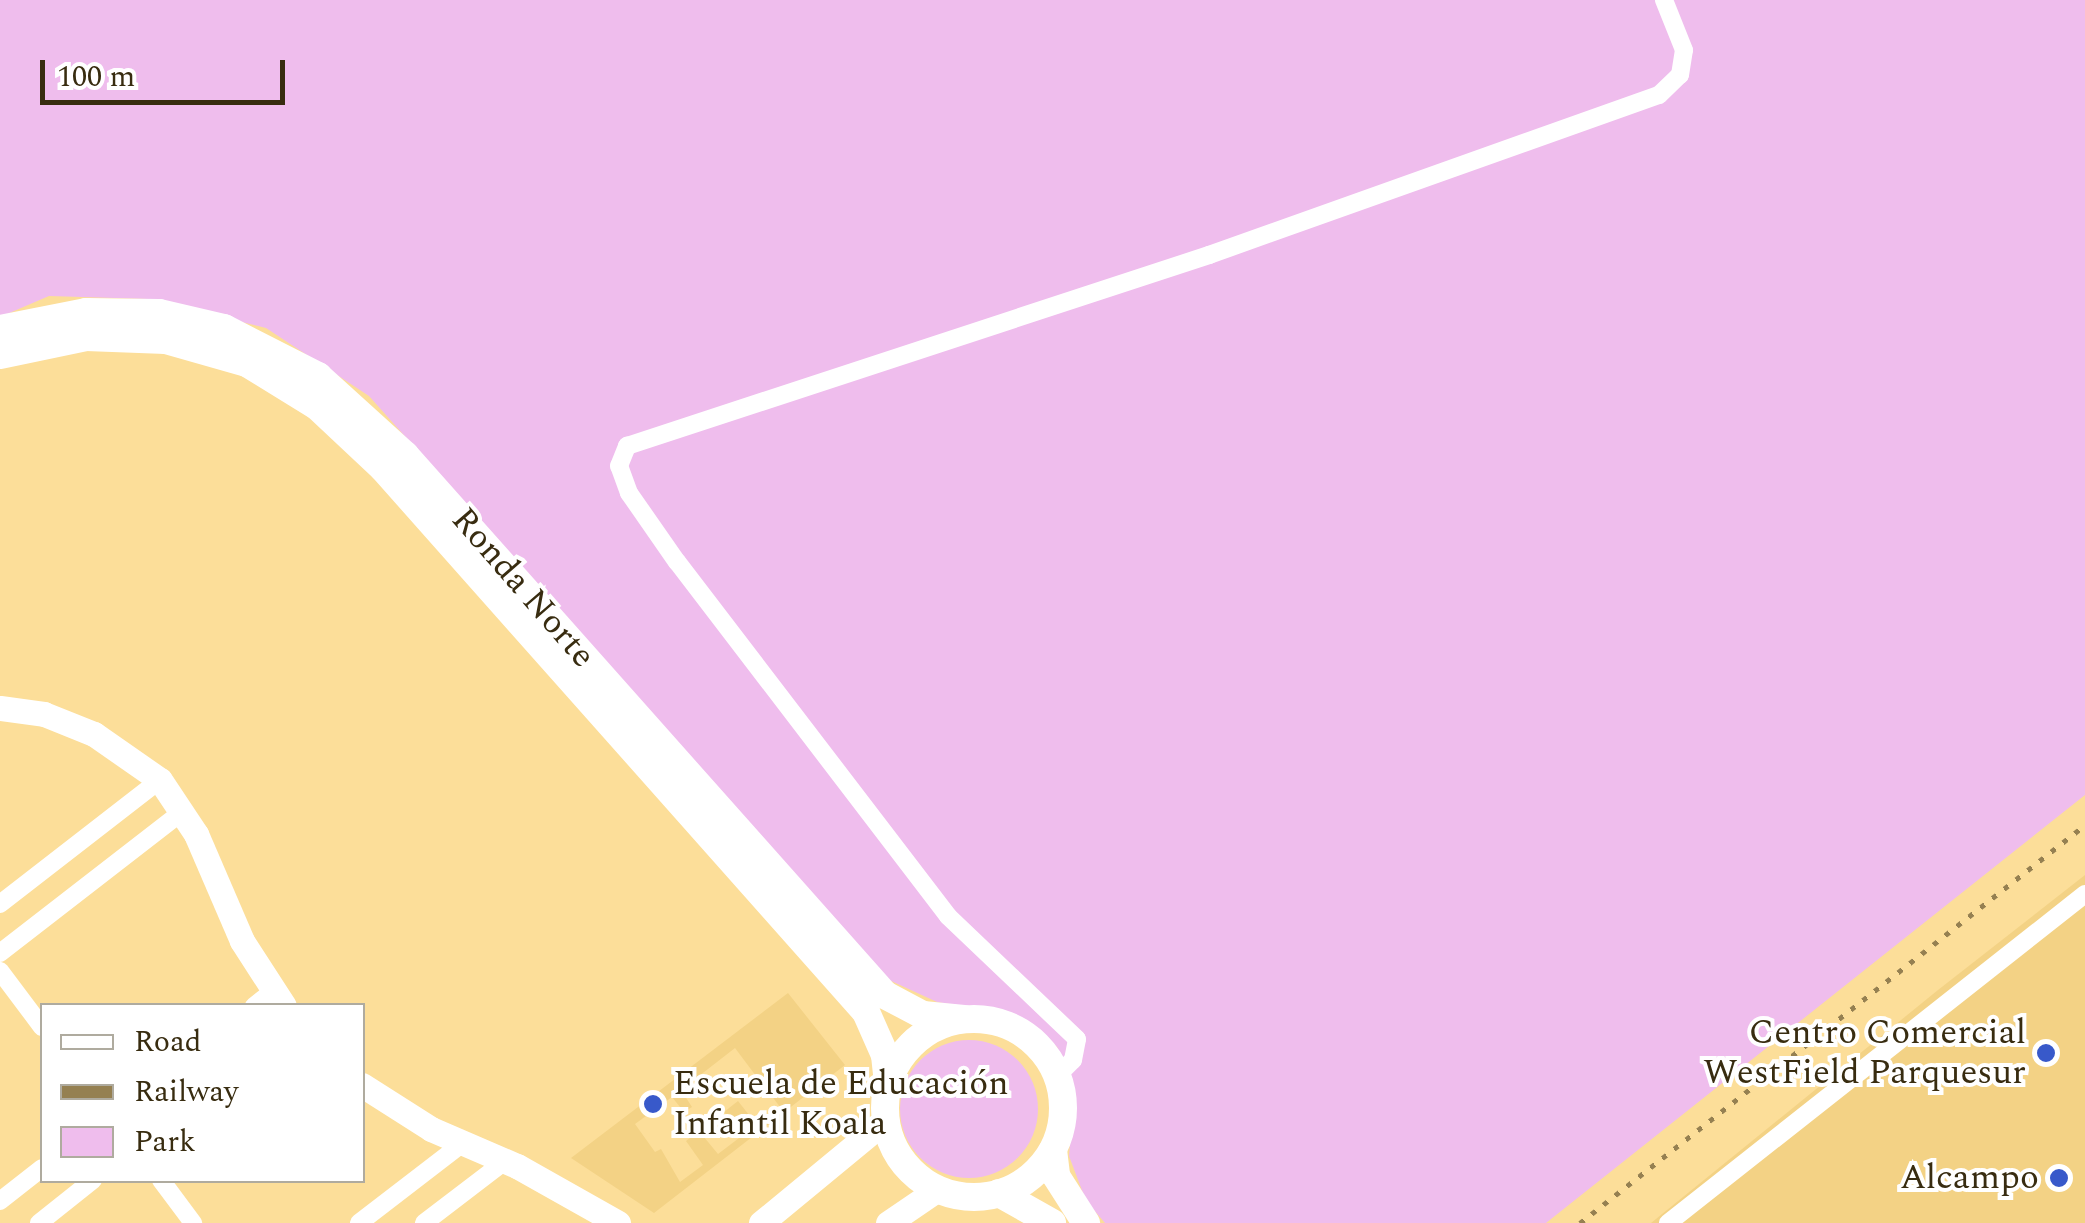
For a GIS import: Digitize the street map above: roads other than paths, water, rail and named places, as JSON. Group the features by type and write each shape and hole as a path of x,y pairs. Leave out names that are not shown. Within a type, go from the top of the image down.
{"main road":[{"name":"Ronda Norte","path":"0,330 86,312 159,313 224,328 318,376 405,456 884,995 923,1015 1021,1031 1058,1075"},
{"name":"Ronda Norte","path":"0,355 86,336 166,340 248,363 317,406 394,481 866,1012 885,1055 886,1120 903,1161 938,1189"},
{"name":"Ronda Norte","path":"888,1085 916,1040 964,1019"},
{"path":"999,1193 1039,1169 1052,1150 1064,1113 1058,1075"},
{"path":"1052,1150 1056,1176 1086,1223"},
{"path":"938,1189 999,1193 1052,1223"}],"street":[{"path":"1058,1075 1073,1060 1077,1039 948,916 677,562 629,492 618,466 628,446 1209,255 1659,95 1680,74 1684,50 1664,0"},
{"path":"0,708 44,714 94,734 160,780 183,811 270,1001"},
{"path":"0,904 160,780"},
{"path":"0,953 183,811"},
{"path":"1668,1223 2085,894"},
{"path":"0,971 40,1024"},
{"path":"365,1088 618,1223"},
{"path":"761,1223 886,1120"},
{"path":"358,1223 463,1143"},
{"path":"424,1223 505,1161"},
{"path":"0,1201 40,1170"},
{"path":"39,1223 89,1183"},
{"path":"163,1183 193,1223"},
{"path":"888,1223 938,1189"}],"railway":[{"path":"1580,1223 2085,825"}],"place":[{"name":"Centro Comercial WestField Parquesur","path":"2046,1053"},
{"name":"Escuela de Educación Infantil Koala","path":"653,1104"},
{"name":"Alcampo","path":"2059,1178"}]}
